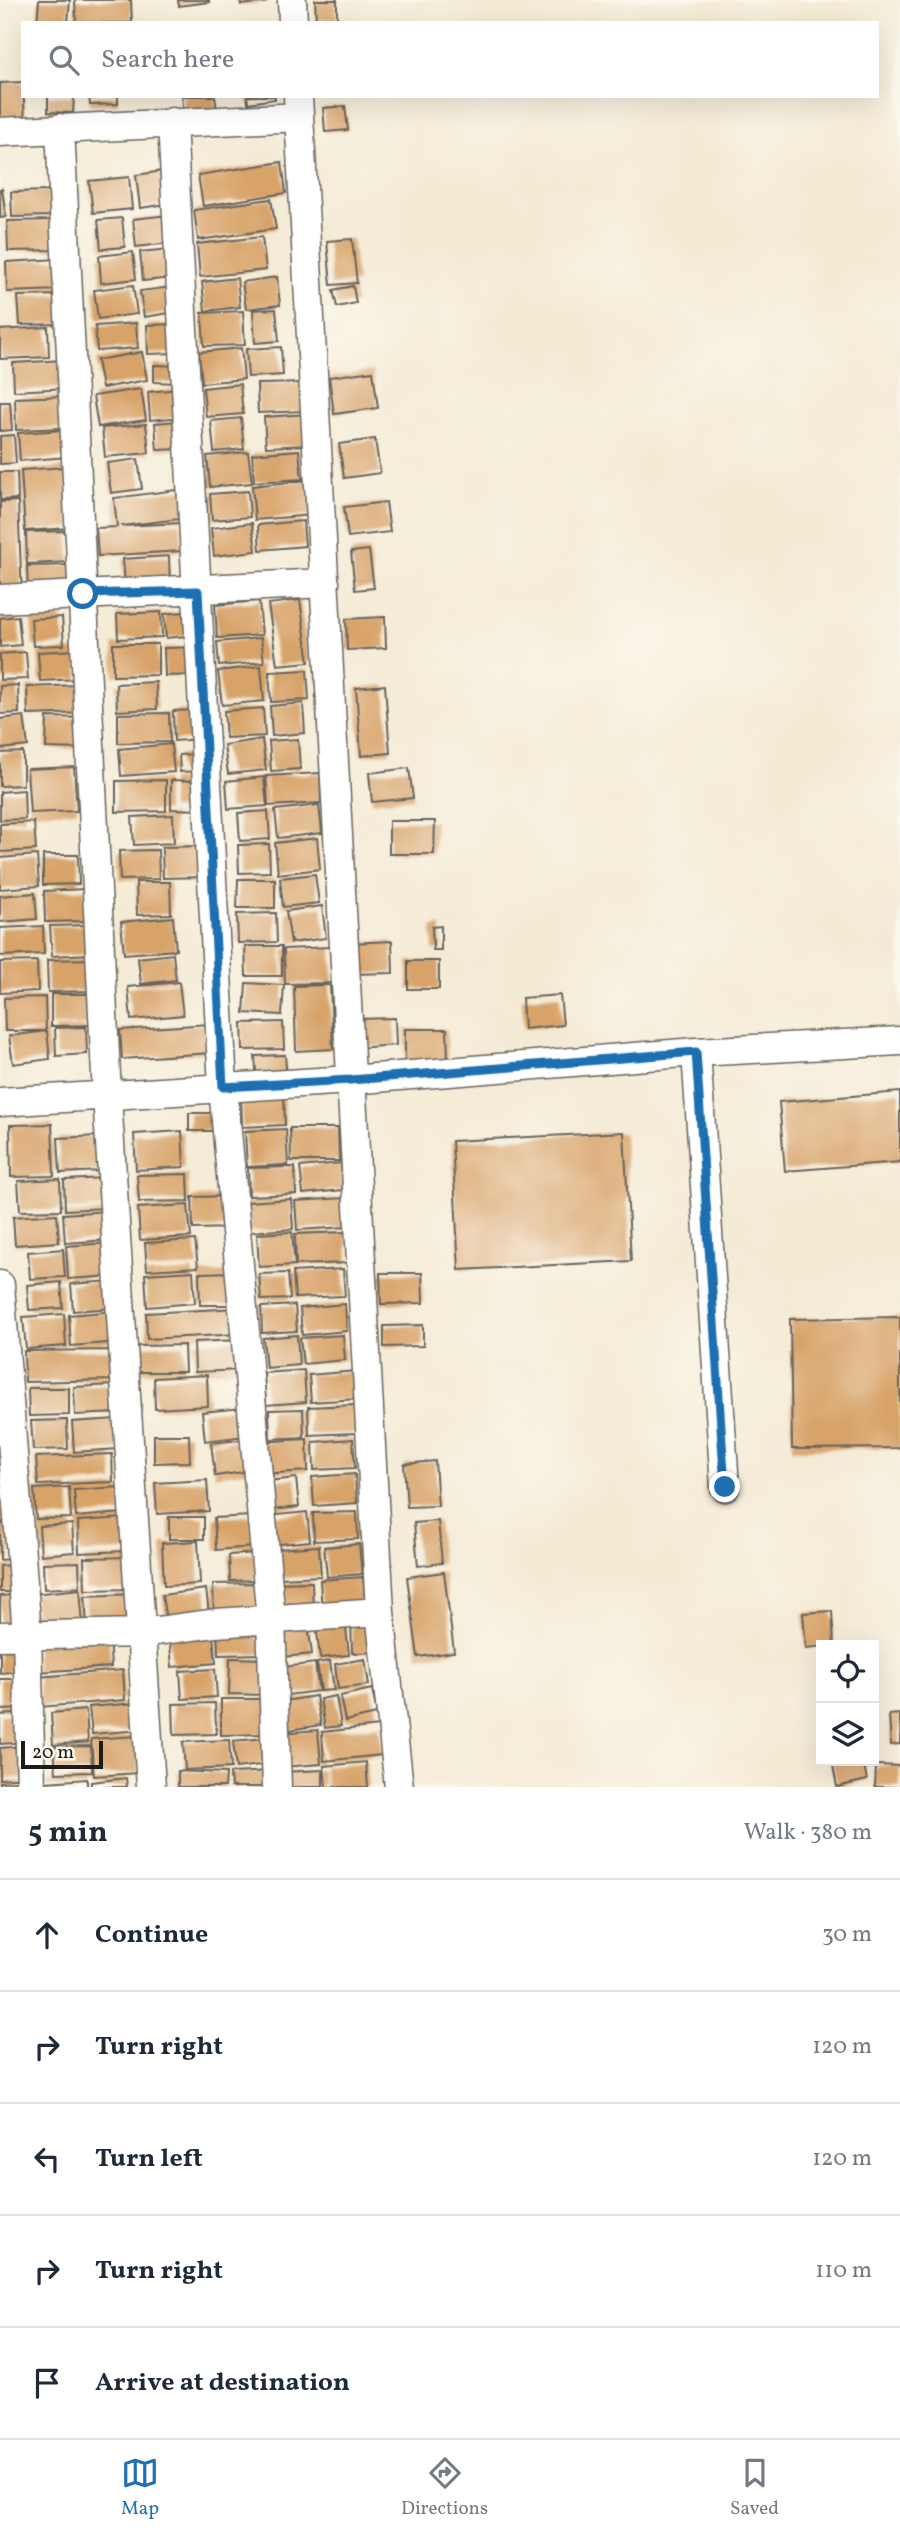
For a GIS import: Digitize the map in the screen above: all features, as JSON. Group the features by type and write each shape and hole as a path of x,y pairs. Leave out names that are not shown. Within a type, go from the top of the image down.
{"street":[{"path":"292,0 293,21"},
{"path":"0,132 172,122 298,106 380,1612 399,1787"},
{"path":"172,122 223,1087 271,1620 277,1787"},
{"path":"60,128 107,1096 150,1787"},
{"path":"0,599 325,583"},
{"path":"0,1102 350,1080 696,1052 900,1041"},
{"path":"696,1052 725,1487"},
{"path":"0,1285 14,1635 32,1787"},
{"path":"14,1635 142,1633 216,1623 380,1612"}],"building":[{"path":"39,0 70,0 68,21 37,21"},
{"path":"75,0 131,0 132,21 76,21"},
{"path":"178,0 209,0 209,2 179,6"},
{"path":"240,0 267,0 267,2 241,5"},
{"path":"315,0 337,0 337,20 316,20"},
{"path":"21,82 25,122 0,122 0,83"},
{"path":"48,98 74,98 73,113 48,112"},
{"path":"89,98 118,98 118,104 90,105"},
{"path":"182,98 215,98 217,110 184,115"},
{"path":"247,98 275,98 275,99 248,103"},
{"path":"345,106 348,130 325,132 323,108"},
{"path":"282,162 286,193 203,206 198,175"},
{"path":"163,171 168,204 140,208 136,175"},
{"path":"129,177 132,209 93,213 89,181"},
{"path":"0,189 6,217 0,218"},
{"path":"51,191 52,216 12,217 11,192"},
{"path":"271,199 276,229 198,240 194,210"},
{"path":"168,215 170,243 136,247 133,219"},
{"path":"122,218 125,247 101,249 98,220"},
{"path":"57,220 58,250 8,251 7,221"},
{"path":"262,237 266,270 200,277 197,244"},
{"path":"352,239 357,283 331,285 327,241"},
{"path":"170,249 173,278 143,281 140,252"},
{"path":"133,252 136,279 101,283 99,256"},
{"path":"59,259 60,290 7,292 6,262"},
{"path":"277,277 280,305 246,309 242,282"},
{"path":"237,278 240,307 205,311 202,282"},
{"path":"133,285 137,314 98,319 94,290"},
{"path":"353,286 356,303 337,307 333,290"},
{"path":"172,287 176,312 144,317 140,291"},
{"path":"61,295 62,324 20,325 18,296"},
{"path":"276,309 279,341 255,343 253,310"},
{"path":"243,311 245,345 204,346 202,313"},
{"path":"136,323 138,348 97,351 95,326"},
{"path":"174,324 175,353 148,354 147,325"},
{"path":"48,327 49,357 0,359 0,330"},
{"path":"281,347 283,375 248,377 246,349"},
{"path":"241,348 244,379 202,383 199,352"},
{"path":"142,352 147,380 102,388 97,360"},
{"path":"65,360 67,388 14,391 13,363"},
{"path":"154,365 178,366 177,383 154,382"},
{"path":"373,371 378,408 334,414 329,377"},
{"path":"304,383 305,411 258,413 257,384"},
{"path":"240,384 243,414 206,417 203,388"},
{"path":"141,389 146,420 98,427 93,396"},
{"path":"179,389 182,417 150,420 148,392"},
{"path":"66,396 66,428 16,430 15,398"},
{"path":"0,402 10,402 12,430 0,431"},
{"path":"308,414 309,445 266,447 264,417"},
{"path":"241,418 244,449 214,452 211,421"},
{"path":"178,421 180,449 157,450 155,423"},
{"path":"146,424 149,453 105,457 102,428"},
{"path":"65,430 67,457 20,461 18,433"},
{"path":"14,435 16,463 0,464 0,436"},
{"path":"375,439 380,473 344,478 339,444"},
{"path":"299,450 302,479 254,482 252,454"},
{"path":"248,452 252,483 210,487 207,456"},
{"path":"138,459 142,489 111,493 107,463"},
{"path":"67,467 71,528 25,531 21,470"},
{"path":"0,472 17,472 18,499 0,500"},
{"path":"308,480 312,515 255,520 252,486"},
{"path":"184,489 188,518 121,526 181,523 182,551 98,556 96,528 117,527 114,498"},
{"path":"248,491 250,517 212,520 210,494"},
{"path":"18,501 22,595 0,596 0,502"},
{"path":"386,502 390,532 348,537 344,507"},
{"path":"303,521 305,546 260,550 258,525"},
{"path":"252,523 256,551 214,556 211,528"},
{"path":"69,531 70,562 27,564 26,532"},
{"path":"369,550 374,588 355,590 351,552"},
{"path":"169,556 170,585 125,587 123,559"},
{"path":"73,565 74,594 28,595 27,566"},
{"path":"300,600 309,662 277,665 268,604"},
{"path":"259,601 262,635 217,638 215,605"},
{"path":"195,611 197,635 166,638 164,614"},
{"path":"161,612 162,637 118,639 117,614"},
{"path":"18,616 21,645 0,647 0,618"},
{"path":"62,617 64,645 33,646 31,619"},
{"path":"385,617 386,648 347,650 346,619"},
{"path":"261,638 264,662 219,666 217,642"},
{"path":"113,644 158,644 158,675 113,676"},
{"path":"196,647 196,675 165,676 164,648"},
{"path":"77,650 79,679 40,681 38,652"},
{"path":"26,652 28,679 0,680 0,654"},
{"path":"261,666 264,701 222,705 218,671"},
{"path":"307,670 309,700 271,702 269,672"},
{"path":"156,682 157,709 117,711 116,684"},
{"path":"18,685 19,713 0,714 0,686"},
{"path":"80,685 82,713 28,715 27,687"},
{"path":"385,685 390,753 361,756 356,688"},
{"path":"303,703 305,733 272,736 270,706"},
{"path":"263,708 265,736 226,738 224,711"},
{"path":"200,710 201,739 174,741 173,711"},
{"path":"169,713 170,742 118,743 118,714"},
{"path":"24,716 28,746 0,749 0,719"},
{"path":"47,717 83,718 83,749 46,748"},
{"path":"262,739 266,770 228,774 224,745"},
{"path":"298,739 300,769 271,771 269,741"},
{"path":"171,744 174,772 121,776 119,749"},
{"path":"23,752 23,785 0,786 0,753"},
{"path":"200,754 201,771 180,772 179,755"},
{"path":"74,767 77,811 30,813 27,769"},
{"path":"409,768 413,798 372,802 369,773"},
{"path":"320,773 321,803 268,806 266,776"},
{"path":"264,777 267,806 228,809 226,781"},
{"path":"166,780 166,811 116,812 116,781"},
{"path":"171,780 202,781 201,810 171,809"},
{"path":"24,790 25,819 0,820 0,792"},
{"path":"319,805 322,833 278,838 275,810"},
{"path":"268,811 270,839 240,841 238,813"},
{"path":"173,815 174,843 134,845 132,817"},
{"path":"389,821 435,821 434,854 389,854"},
{"path":"34,822 36,850 0,852 0,824"},
{"path":"317,838 320,869 278,874 275,843"},
{"path":"269,844 270,872 239,873 238,845"},
{"path":"207,846 208,877 163,878 162,847"},
{"path":"158,850 159,879 120,880 119,851"},
{"path":"37,855 39,886 0,889 0,858"},
{"path":"43,855 78,855 79,884 43,885"},
{"path":"315,874 319,903 283,907 280,878"},
{"path":"238,879 275,879 275,908 237,908"},
{"path":"136,882 170,882 171,914 137,915"},
{"path":"85,889 87,921 45,922 44,891"},
{"path":"35,893 37,919 0,922 0,896"},
{"path":"322,906 326,938 291,943 286,911"},
{"path":"276,913 277,942 238,943 237,914"},
{"path":"173,917 176,950 124,954 121,922"},
{"path":"90,925 91,954 52,956 50,926"},
{"path":"43,926 44,954 0,956 0,928"},
{"path":"441,926 441,950 433,950 432,927"},
{"path":"392,941 393,973 351,974 350,943"},
{"path":"245,946 282,946 282,976 246,976"},
{"path":"332,947 333,983 285,984 284,949"},
{"path":"173,954 176,980 141,984 138,958"},
{"path":"95,959 96,991 48,992 47,960"},
{"path":"37,961 38,991 0,993 0,962"},
{"path":"408,961 439,961 439,989 408,989"},
{"path":"179,982 183,1015 131,1020 128,987"},
{"path":"246,983 284,985 282,1015 244,1013"},
{"path":"330,985 333,1049 296,1051 294,986"},
{"path":"51,994 97,994 97,1025 51,1026"},
{"path":"560,995 563,1025 524,1029 522,998"},
{"path":"45,997 46,1031 5,1031 4,998"},
{"path":"395,1018 396,1045 356,1048 355,1019"},
{"path":"283,1022 284,1049 243,1050 242,1023"},
{"path":"209,1024 211,1053 122,1059 120,1030"},
{"path":"86,1027 87,1054 56,1056 55,1028"},
{"path":"405,1029 447,1029 448,1060 405,1061"},
{"path":"47,1031 50,1059 13,1064 9,1036"},
{"path":"285,1055 287,1080 257,1082 255,1056"},
{"path":"900,1092 900,1162 785,1171 779,1102"},
{"path":"284,1096 285,1125 242,1127 241,1098"},
{"path":"189,1113 224,1113 224,1131 189,1131"},
{"path":"52,1124 54,1176 11,1177 10,1125"},
{"path":"290,1128 338,1128 339,1161 291,1161"},
{"path":"286,1129 288,1165 247,1167 245,1131"},
{"path":"182,1131 184,1167 136,1170 134,1134"},
{"path":"624,1132 631,1261 459,1270 452,1141"},
{"path":"100,1136 102,1171 60,1173 58,1138"},
{"path":"341,1163 343,1190 303,1194 300,1167"},
{"path":"295,1167 296,1194 249,1196 248,1168"},
{"path":"188,1174 189,1201 139,1202 137,1175"},
{"path":"106,1178 107,1208 65,1210 64,1180"},
{"path":"60,1179 61,1210 20,1211 18,1181"},
{"path":"231,1196 232,1228 193,1229 192,1197"},
{"path":"345,1198 347,1227 297,1230 295,1201"},
{"path":"291,1199 293,1229 250,1232 248,1202"},
{"path":"188,1205 191,1237 140,1240 138,1208"},
{"path":"109,1211 111,1240 65,1243 63,1214"},
{"path":"57,1214 59,1242 15,1245 13,1217"},
{"path":"292,1232 295,1265 259,1267 257,1234"},
{"path":"347,1232 348,1263 296,1265 295,1234"},
{"path":"195,1240 198,1267 147,1270 145,1243"},
{"path":"110,1243 112,1276 68,1279 66,1246"},
{"path":"63,1249 65,1277 30,1279 28,1252"},
{"path":"343,1269 345,1296 295,1298 293,1272"},
{"path":"193,1271 195,1303 147,1307 145,1274"},
{"path":"238,1272 238,1305 200,1305 199,1273"},
{"path":"288,1273 290,1299 261,1300 259,1274"},
{"path":"380,1273 422,1273 423,1303 381,1304"},
{"path":"112,1281 114,1308 73,1311 71,1284"},
{"path":"61,1282 63,1308 29,1310 27,1285"},
{"path":"345,1304 347,1331 302,1335 300,1308"},
{"path":"295,1305 297,1331 262,1333 261,1307"},
{"path":"239,1308 240,1334 147,1339 146,1313"},
{"path":"116,1311 119,1342 71,1346 69,1315"},
{"path":"64,1314 66,1346 26,1349 23,1317"},
{"path":"900,1317 900,1448 792,1449 790,1319"},
{"path":"423,1325 423,1346 384,1347 384,1326"},
{"path":"297,1335 299,1365 266,1368 263,1338"},
{"path":"343,1335 345,1360 303,1364 300,1338"},
{"path":"240,1340 242,1370 195,1372 194,1342"},
{"path":"184,1345 185,1372 137,1372 137,1346"},
{"path":"114,1350 115,1380 25,1382 24,1351"},
{"path":"304,1370 306,1402 266,1405 264,1373"},
{"path":"357,1371 359,1399 311,1402 309,1375"},
{"path":"207,1375 208,1406 155,1409 154,1378"},
{"path":"116,1385 117,1413 75,1415 74,1387"},
{"path":"28,1388 69,1388 69,1415 29,1416"},
{"path":"356,1405 357,1433 309,1435 308,1407"},
{"path":"243,1408 246,1436 205,1441 202,1412"},
{"path":"303,1409 304,1437 270,1439 269,1410"},
{"path":"116,1419 118,1449 74,1452 72,1422"},
{"path":"67,1420 68,1449 33,1450 31,1421"},
{"path":"154,1435 189,1435 190,1462 154,1463"},
{"path":"247,1439 251,1471 215,1476 211,1443"},
{"path":"307,1439 308,1471 260,1474 258,1442"},
{"path":"353,1439 355,1468 314,1470 313,1442"},
{"path":"112,1454 113,1482 38,1485 36,1457"},
{"path":"435,1461 438,1506 407,1507 404,1464"},
{"path":"355,1474 357,1503 314,1506 312,1477"},
{"path":"296,1478 299,1507 271,1510 268,1481"},
{"path":"207,1480 209,1511 157,1514 155,1483"},
{"path":"69,1487 71,1518 36,1519 34,1489"},
{"path":"120,1487 122,1513 76,1517 74,1490"},
{"path":"0,1493 12,1493 13,1522 0,1522"},
{"path":"307,1512 310,1541 270,1545 267,1516"},
{"path":"357,1512 358,1539 314,1541 313,1513"},
{"path":"251,1516 253,1547 216,1550 214,1518"},
{"path":"169,1517 204,1517 204,1539 169,1539"},
{"path":"124,1518 126,1551 79,1553 78,1521"},
{"path":"438,1521 442,1563 418,1566 414,1523"},
{"path":"9,1523 11,1559 0,1560 0,1524"},
{"path":"72,1524 74,1552 41,1555 39,1526"},
{"path":"198,1541 200,1584 164,1586 162,1543"},
{"path":"359,1544 362,1574 327,1577 324,1547"},
{"path":"319,1546 321,1576 280,1578 278,1549"},
{"path":"255,1553 256,1580 230,1581 229,1555"},
{"path":"133,1557 134,1589 85,1590 84,1558"},
{"path":"79,1562 80,1587 44,1589 43,1563"},
{"path":"14,1565 14,1592 0,1592 0,1566"},
{"path":"444,1572 454,1652 418,1657 407,1577"},
{"path":"363,1577 366,1610 322,1613 320,1580"},
{"path":"312,1582 313,1611 273,1613 272,1583"},
{"path":"260,1583 261,1618 214,1620 213,1584"},
{"path":"80,1589 83,1625 36,1629 33,1594"},
{"path":"206,1589 210,1622 167,1627 162,1595"},
{"path":"135,1594 137,1627 87,1629 85,1596"},
{"path":"13,1595 16,1628 0,1630 0,1596"},
{"path":"832,1611 834,1640 816,1640 816,1647 806,1648 803,1613"},
{"path":"375,1616 376,1652 352,1653 351,1617"},
{"path":"345,1620 349,1655 320,1658 316,1623"},
{"path":"265,1624 265,1654 218,1655 217,1625"},
{"path":"308,1625 312,1654 283,1657 279,1629"},
{"path":"212,1628 216,1663 172,1667 169,1632"},
{"path":"109,1635 111,1667 37,1672 35,1640"},
{"path":"20,1639 23,1671 0,1673 0,1640"},
{"path":"230,1658 268,1659 267,1695 229,1694"},
{"path":"365,1659 369,1685 338,1689 335,1664"},
{"path":"330,1661 334,1690 321,1691 317,1663"},
{"path":"315,1663 319,1691 288,1695 284,1667"},
{"path":"215,1669 217,1697 182,1699 180,1671"},
{"path":"123,1670 125,1700 40,1707 38,1677"},
{"path":"0,1679 27,1679 27,1709 0,1710"},
{"path":"372,1689 377,1714 345,1721 340,1696"},
{"path":"316,1696 321,1725 289,1730 284,1701"},
{"path":"336,1696 341,1726 325,1728 320,1699"},
{"path":"221,1699 270,1699 270,1734 221,1735"},
{"path":"138,1703 141,1730 92,1734 89,1707"},
{"path":"215,1703 216,1734 174,1735 173,1704"},
{"path":"86,1710 88,1742 53,1745 51,1713"},
{"path":"26,1713 27,1742 0,1744 0,1715"},
{"path":"900,1714 900,1744 891,1745 889,1715"},
{"path":"379,1726 382,1755 324,1761 322,1732"},
{"path":"318,1730 321,1764 282,1767 280,1733"},
{"path":"137,1736 139,1773 94,1776 91,1739"},
{"path":"266,1738 269,1764 236,1768 233,1741"},
{"path":"229,1740 231,1768 185,1770 183,1742"},
{"path":"26,1746 28,1777 0,1779 0,1748"},
{"path":"91,1746 92,1772 56,1773 54,1747"},
{"path":"366,1762 368,1787 326,1787 324,1766"},
{"path":"833,1766 864,1766 867,1780 837,1787"},
{"path":"876,1766 900,1766 900,1787 875,1787"},
{"path":"323,1770 323,1787 283,1787 283,1772"},
{"path":"178,1771 226,1773 225,1787 178,1787"},
{"path":"273,1771 274,1787 231,1787 230,1773"},
{"path":"126,1778 127,1787 91,1787 91,1782"},
{"path":"87,1779 87,1787 47,1787 46,1782"},
{"path":"21,1781 22,1787 0,1787 0,1782"}],"route":[{"path":"83,594 198,591 223,1087 350,1080 696,1052 725,1487"}]}
